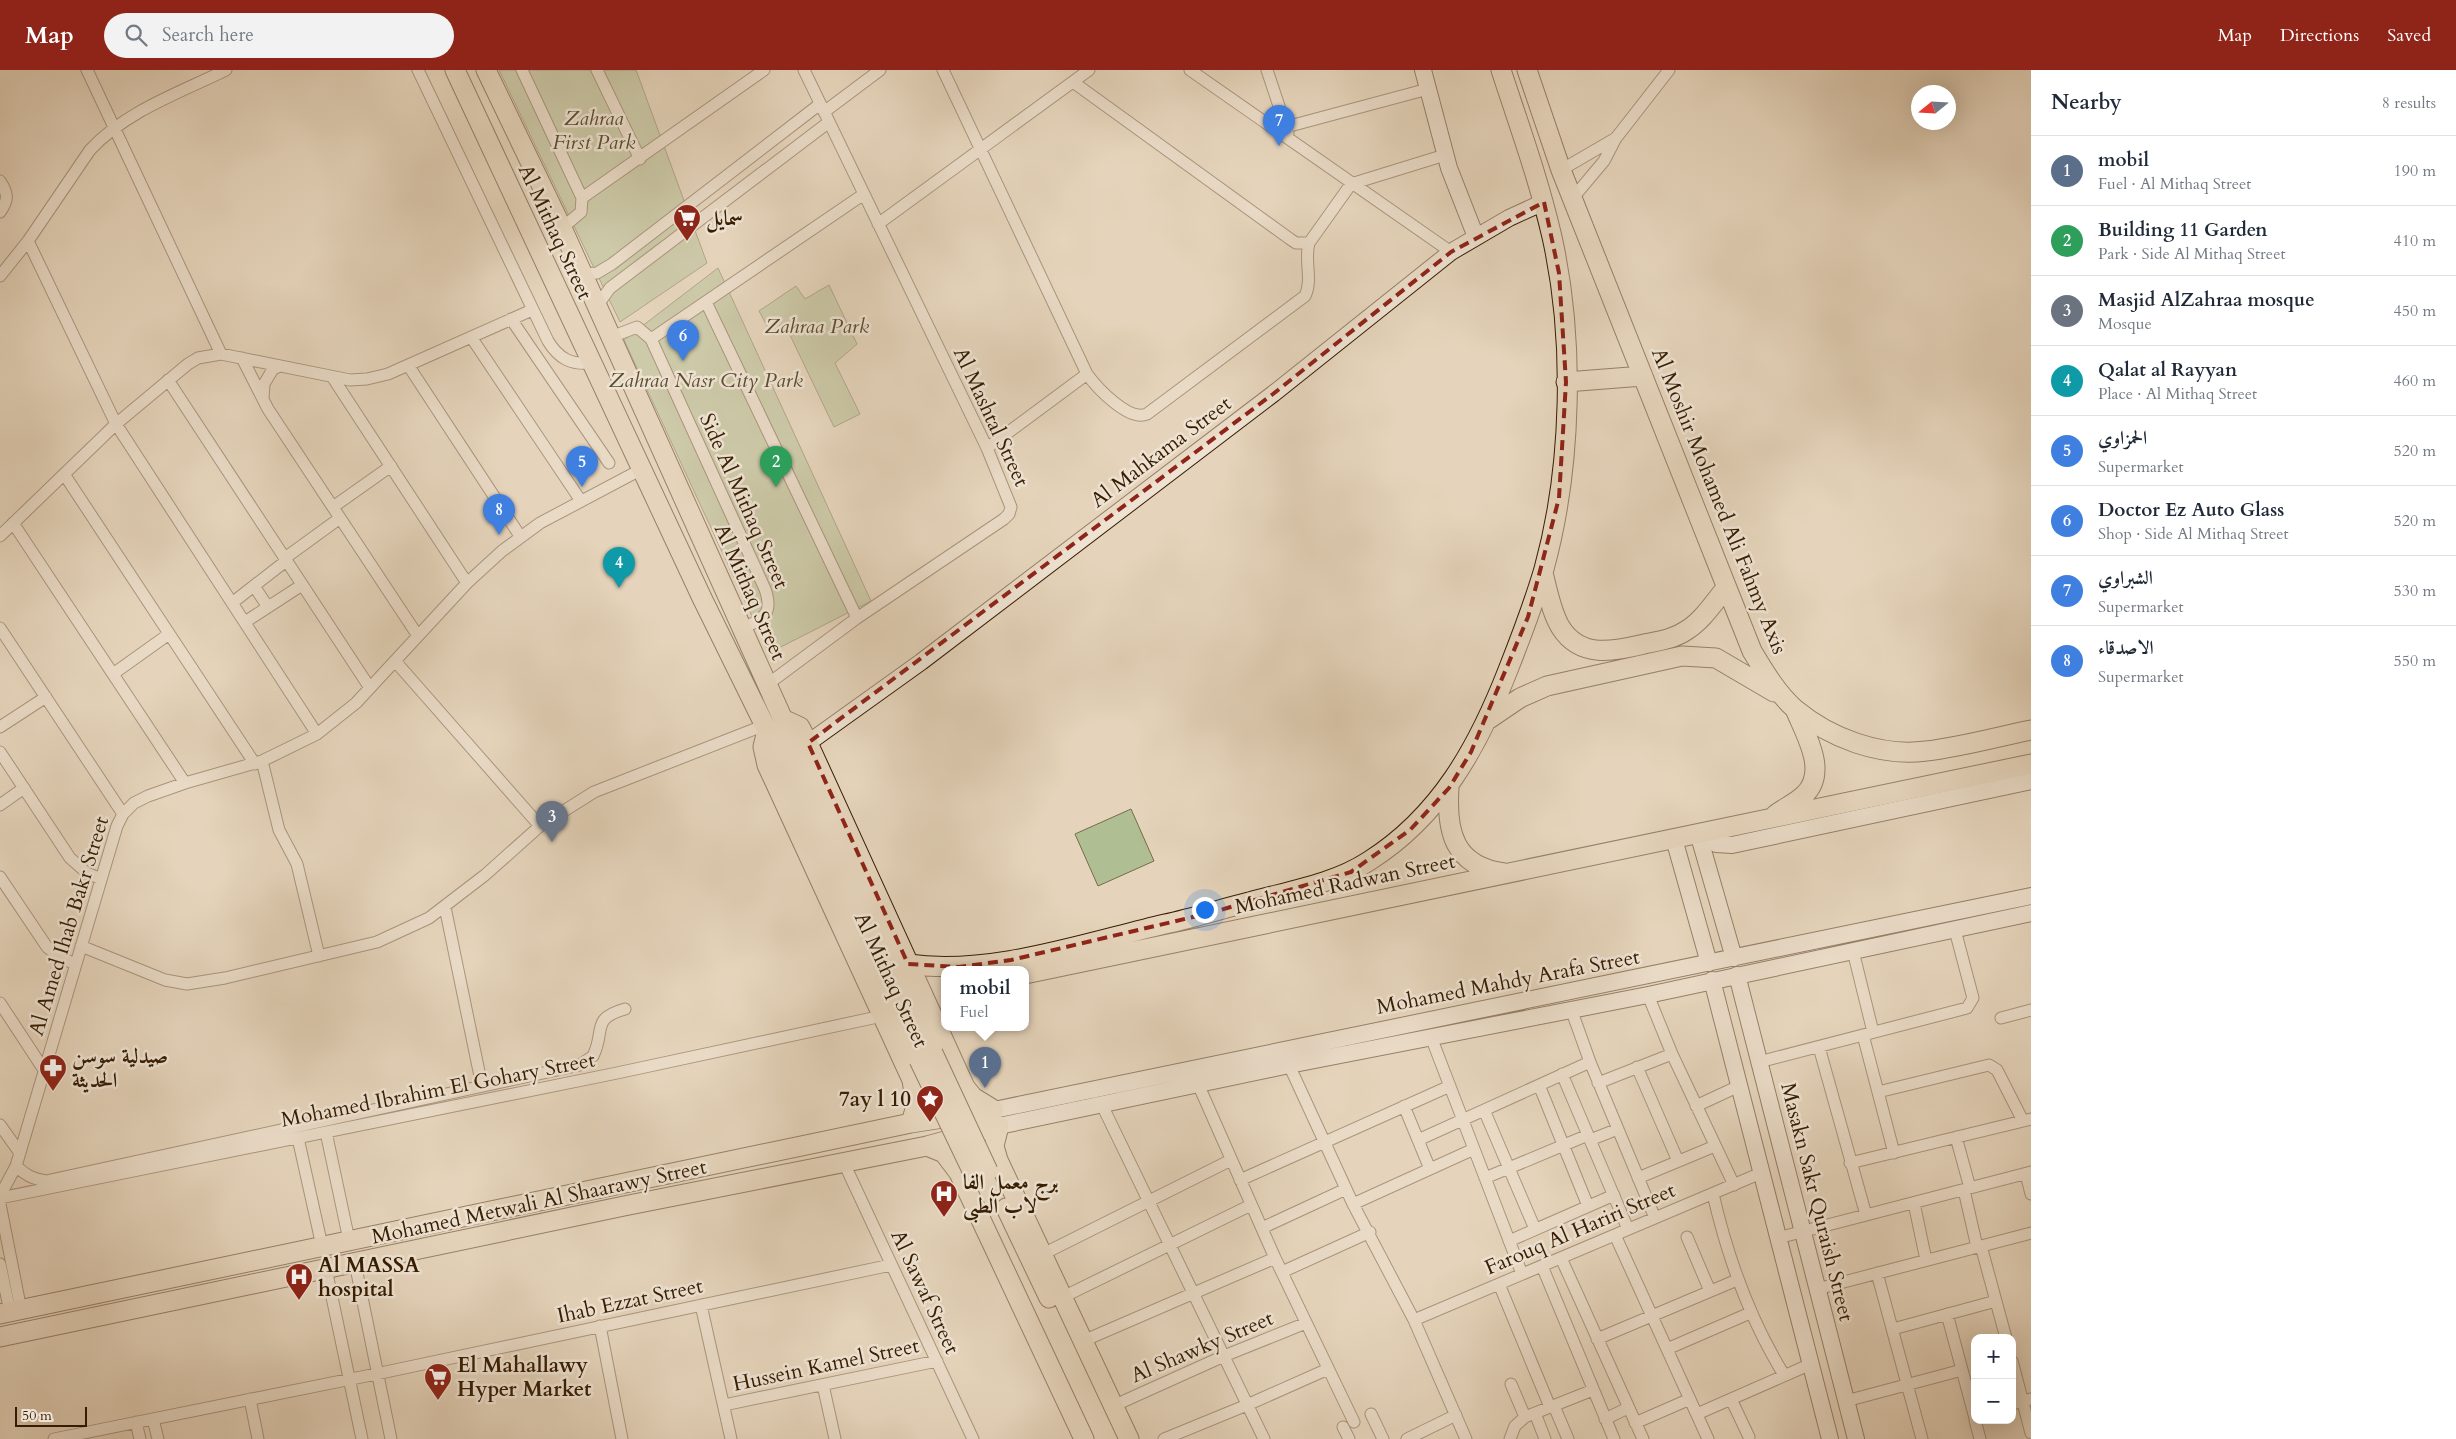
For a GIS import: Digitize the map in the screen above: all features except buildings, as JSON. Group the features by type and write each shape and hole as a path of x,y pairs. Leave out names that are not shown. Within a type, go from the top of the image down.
{"main road":[{"name":"Al Mithaq Street","path":"455,70 642,469 772,726"},
{"name":"Al Mithaq Street","path":"486,70 562,228 768,684 772,726 763,747 767,765 914,1088 916,1106 911,1123"},
{"path":"1488,720 1543,573 1559,498 1564,459 1566,382 1564,318 1559,273 1544,202 1501,70"},
{"name":"Al Moshir Mohamed Ali Fahmy Axis","path":"1527,70 1572,199 1726,588 1752,651 1766,675 1791,704 1827,730 1845,739 1885,750 1926,751 2031,730"},
{"path":"478,122 494,121 504,108"},
{"path":"496,160 506,148 522,146"},
{"path":"1566,382 1643,376"},
{"path":"1543,573 1554,615 1560,628 1576,643 1597,651 1608,652 1672,639 1698,623 1726,588"},
{"path":"1488,720 1520,698 1547,686 1694,655 1716,658 1726,662 1791,704 1814,758 1814,779 1803,796 1768,820"},
{"name":"Mohamed Radwan Street","path":"972,966 1011,960 1178,921 1342,875 1366,863 1395,843 1424,816 1448,788 1472,752 1488,720"},
{"name":"Al Mithaq Street","path":"772,726 795,723 800,727 908,964 941,1022"},
{"path":"772,726 919,1060 1097,1439"},
{"path":"772,726 933,1053 1117,1439"},
{"path":"1674,839 2031,764"},
{"path":"1448,788 1447,816 1450,831 1457,845 1466,856 1478,865 1492,871 1507,873"},
{"name":"Mohamed Radwan Street","path":"1029,973 1674,839"},
{"name":"Mohamed Radwan Street","path":"908,964 941,967"},
{"name":"Al Mithaq Street","path":"944,1031 955,1067 968,1092 997,1118"},
{"path":"914,1088 932,1087 939,1084 951,1074 955,1067"},
{"path":"997,1118 994,1146 998,1160 1129,1439"},
{"name":"Mohamed Metwali Al Shaarawy Street","path":"10,1312 206,1269 233,1265 911,1123 997,1118"},
{"name":"Mohamed Metwali Al Shaarawy Street","path":"0,1337 792,1172 927,1146 997,1118"},
{"path":"816,1143 810,1155 814,1163 822,1166"},
{"path":"927,1146 944,1153 959,1173 1084,1439"},
{"path":"786,1149 792,1151 798,1160 797,1167 792,1172"},
{"path":"959,1173 965,1164 973,1159 988,1157 998,1160"},
{"path":"233,1265 230,1272 231,1280 239,1288"},
{"path":"206,1269 213,1281 213,1294"}],"street":[{"path":"87,70 221,354"},
{"path":"0,276 28,241 90,150 114,127 130,117 226,70"},
{"path":"418,70 532,310 555,353 566,361 579,364 592,363"},
{"path":"522,70 582,198 581,212 562,228"},
{"path":"597,70 640,159"},
{"path":"582,198 764,70"},
{"name":"Al Mashtal Street","path":"768,684 858,618 1009,514 1011,507 1010,500 987,448 804,70"},
{"path":"597,306 610,288 824,113 880,70"},
{"path":"943,70 1087,374 1128,413 1137,417 1147,414 1305,296 1308,289 1307,251 1309,243 1351,184 1445,155"},
{"path":"878,224 1089,70"},
{"path":"1190,70 1451,252"},
{"path":"1267,70 1291,142"},
{"path":"1423,70 1445,155 1476,237"},
{"path":"1572,199 1604,161 1616,138 1669,70"},
{"path":"1073,82 1290,239 1296,243 1309,243"},
{"path":"1286,127 1428,89"},
{"path":"582,274 598,273 612,264 824,113"},
{"path":"1561,170 1616,138"},
{"path":"0,181 7,192 7,203 0,212"},
{"path":"611,337 637,327 651,339 864,194"},
{"name":"Al Mahkama Street","path":"808,743 921,662 1286,384 1451,252 1509,218 1544,202"},
{"path":"28,241 116,424 317,734"},
{"path":"706,302 858,618"},
{"path":"0,536 116,424 168,380 198,358 221,354 333,378 367,379 388,374 532,310"},
{"path":"511,319 609,463"},
{"path":"471,337 581,502"},
{"name":"Side Al Mithaq Street","path":"651,339 768,598 769,609 765,617 742,629"},
{"path":"242,358 265,404 418,636"},
{"path":"408,365 520,536"},
{"path":"265,404 264,384 273,369 280,366"},
{"path":"987,448 1087,374"},
{"path":"333,378 467,583"},
{"path":"168,380 370,688"},
{"path":"333,507 391,466"},
{"name":"Al Amed Ihab Bakr Street","path":"0,1197 16,1166 117,826 123,814 134,803 185,783 259,763 317,734 356,702 467,583 520,536 642,469"},
{"path":"64,474 170,634 259,763 279,830 297,864 319,956"},
{"path":"232,603 340,518"},
{"path":"13,523 185,783"},
{"path":"245,622 302,585"},
{"path":"254,586 268,607"},
{"path":"0,628 123,814"},
{"path":"113,674 170,634"},
{"path":"395,661 540,826"},
{"path":"0,727 46,697"},
{"path":"81,946 165,980 187,984 319,956 395,936 421,923 445,907 486,875 540,826 594,792 617,781 772,726"},
{"path":"0,752 70,858 87,873 101,879"},
{"path":"1699,833 1716,844 1732,845 2031,782"},
{"path":"0,805 24,788"},
{"path":"1699,833 1734,958"},
{"path":"1674,839 1709,963"},
{"path":"0,877 47,947 55,954 76,964"},
{"name":"Mohamed Mahdy Arafa Street","path":"997,1118 1625,979 2031,896"},
{"path":"445,907 482,1086"},
{"name":"Mohamed Mahdy Arafa Street","path":"997,1118 1101,1103 1198,1084 1736,976 2031,913"},
{"path":"1759,1062 1967,1008 1973,998 1955,930"},
{"path":"1853,951 1878,1092 1894,1152"},
{"path":"1650,975 1645,984 1648,994 1672,1054 1734,1185"},
{"name":"Masakn Sakr Quraish Street","path":"1736,976 1846,1401 1852,1438"},
{"path":"1623,999 1629,988 1625,979"},
{"path":"1712,980 1830,1439"},
{"path":"0,1003 44,1070"},
{"path":"16,1166 24,1174 35,1179 46,1180 588,1062 597,1048 603,1020 607,1015 625,1009"},
{"path":"1571,1009 1598,1083 1655,1218"},
{"path":"2001,1018 2030,1013"},
{"name":"Mohamed Ibrahim El Gohary Street","path":"0,1197 298,1138 882,1016"},
{"path":"1431,1037 1522,1274"},
{"path":"1818,1047 1866,1215"},
{"path":"1598,1083 1672,1054"},
{"path":"1418,1140 1590,1062"},
{"path":"1289,1065 1353,1204 1370,1232 1414,1320 1466,1439"},
{"path":"1850,1163 2027,1120 1997,1070 1989,1065 1878,1092"},
{"path":"1638,1067 1678,1161"},
{"path":"1562,1074 1628,1230"},
{"path":"1198,1084 1275,1258 1328,1369 1349,1424 1349,1439"},
{"path":"1539,1085 1588,1206"},
{"path":"1240,1180 1450,1086"},
{"path":"1696,1106 1739,1086"},
{"path":"1101,1103 1147,1202 1264,1439"},
{"path":"1404,1106 1430,1169"},
{"path":"1484,1110 1535,1230"},
{"path":"0,1125 20,1152"},
{"path":"1485,1178 1563,1145 1618,1129"},
{"path":"326,1132 349,1240"},
{"path":"1956,1137 1979,1247 2005,1334"},
{"path":"298,1138 322,1246"},
{"path":"1638,1178 1715,1146"},
{"path":"1353,1204 1474,1149"},
{"path":"1043,1254 1231,1160"},
{"name":"Al Sawaf Street","path":"843,1162 973,1439"},
{"name":"Farouq Al Hariri Street","path":"1414,1320 1762,1173"},
{"path":"1778,1238 2028,1173 2031,1194"},
{"path":"1262,1228 1346,1189"},
{"path":"1713,1194 1737,1280 1750,1313 1784,1375"},
{"path":"1509,1241 1614,1195"},
{"path":"1914,1203 1926,1260"},
{"path":"0,1204 10,1312"},
{"path":"1063,1297 1251,1205"},
{"path":"1282,1272 1370,1232"},
{"path":"1817,1289 2031,1233"},
{"path":"1615,1235 1708,1439"},
{"path":"1687,1238 1710,1291"},
{"path":"1083,1341 1275,1258"},
{"path":"1561,1258 1642,1439"},
{"path":"355,1263 376,1374 391,1439"},
{"path":"0,1264 10,1312"},
{"name":"Ihab Ezzat Street","path":"54,1439 376,1374 891,1265"},
{"path":"1542,1266 1614,1439"},
{"path":"326,1269 362,1439"},
{"path":"1877,1273 1922,1439"},
{"path":"1596,1339 1737,1280"},
{"path":"1499,1284 1568,1439"},
{"path":"1893,1330 1996,1301"},
{"path":"702,1305 731,1439"},
{"path":"1667,1349 1750,1313"},
{"path":"1947,1314 1971,1403"},
{"name":"Al Shawky Street","path":"1113,1406 1224,1356 1306,1323"},
{"path":"600,1326 622,1439"},
{"name":"Hussein Kamel Street","path":"724,1406 937,1361"},
{"path":"1697,1414 1811,1364"},
{"path":"1164,1439 1328,1369"},
{"path":"1846,1401 1962,1370"},
{"path":"2016,1378 2031,1433"},
{"path":"1511,1384 1546,1439"},
{"path":"823,1385 835,1439"},
{"path":"1510,1439 1515,1426 1530,1415 1593,1390"},
{"path":"250,1399 258,1439"},
{"path":"1635,1423 1690,1399"},
{"path":"1731,1399 1750,1437"},
{"path":"1605,1419 1628,1408"},
{"path":"1371,1414 1382,1439"},
{"path":"1407,1439 1456,1415"},
{"path":"153,1419 158,1439"},
{"path":"136,1422 140,1439"},
{"path":"1977,1424 1980,1439"}],"highlighted area":[{"path":"1544,202 1559,273 1566,382 1559,498 1528,617 1471,752 1449,788 1410,830 1351,872 1210,913 1011,960 959,967 908,964 808,743 1273,394 1451,252"}],"green space":[{"name":"Zahraa First Park","path":"499,70 636,70 707,263 620,322"},
{"name":"Zahraa Nasr City Park","path":"718,268 871,601 769,653 624,340"},
{"name":"Zahraa Park","path":"829,285 857,344 835,363 860,414 834,427 789,333 772,335 759,311 796,286 805,299"},
{"path":"1131,809 1154,861 1098,886 1075,834"}],"place":[{"name":"الشبراوي","path":"1279,146"},
{"name":"سمايل","path":"687,242"},
{"name":"Doctor Ez Auto Glass","path":"683,361"},
{"name":"الحمزاوي","path":"582,487"},
{"name":"Building 11 Garden","path":"776,487"},
{"name":"الاصدقاء","path":"499,535"},
{"name":"Qalat al Rayyan","path":"619,588"},
{"name":"Masjid AlZahraa mosque","path":"552,842"},
{"name":"mobil","path":"985,1088"},
{"name":"صيدلية سوسن الحديثة","path":"53,1092"},
{"name":"7ay l 10","path":"930,1123"},
{"name":"برج معمل الفا لاب الطبى","path":"944,1218"},
{"name":"Al MASSA hospital","path":"299,1301"},
{"name":"El Mahallawy Hyper Market","path":"438,1401"}]}
